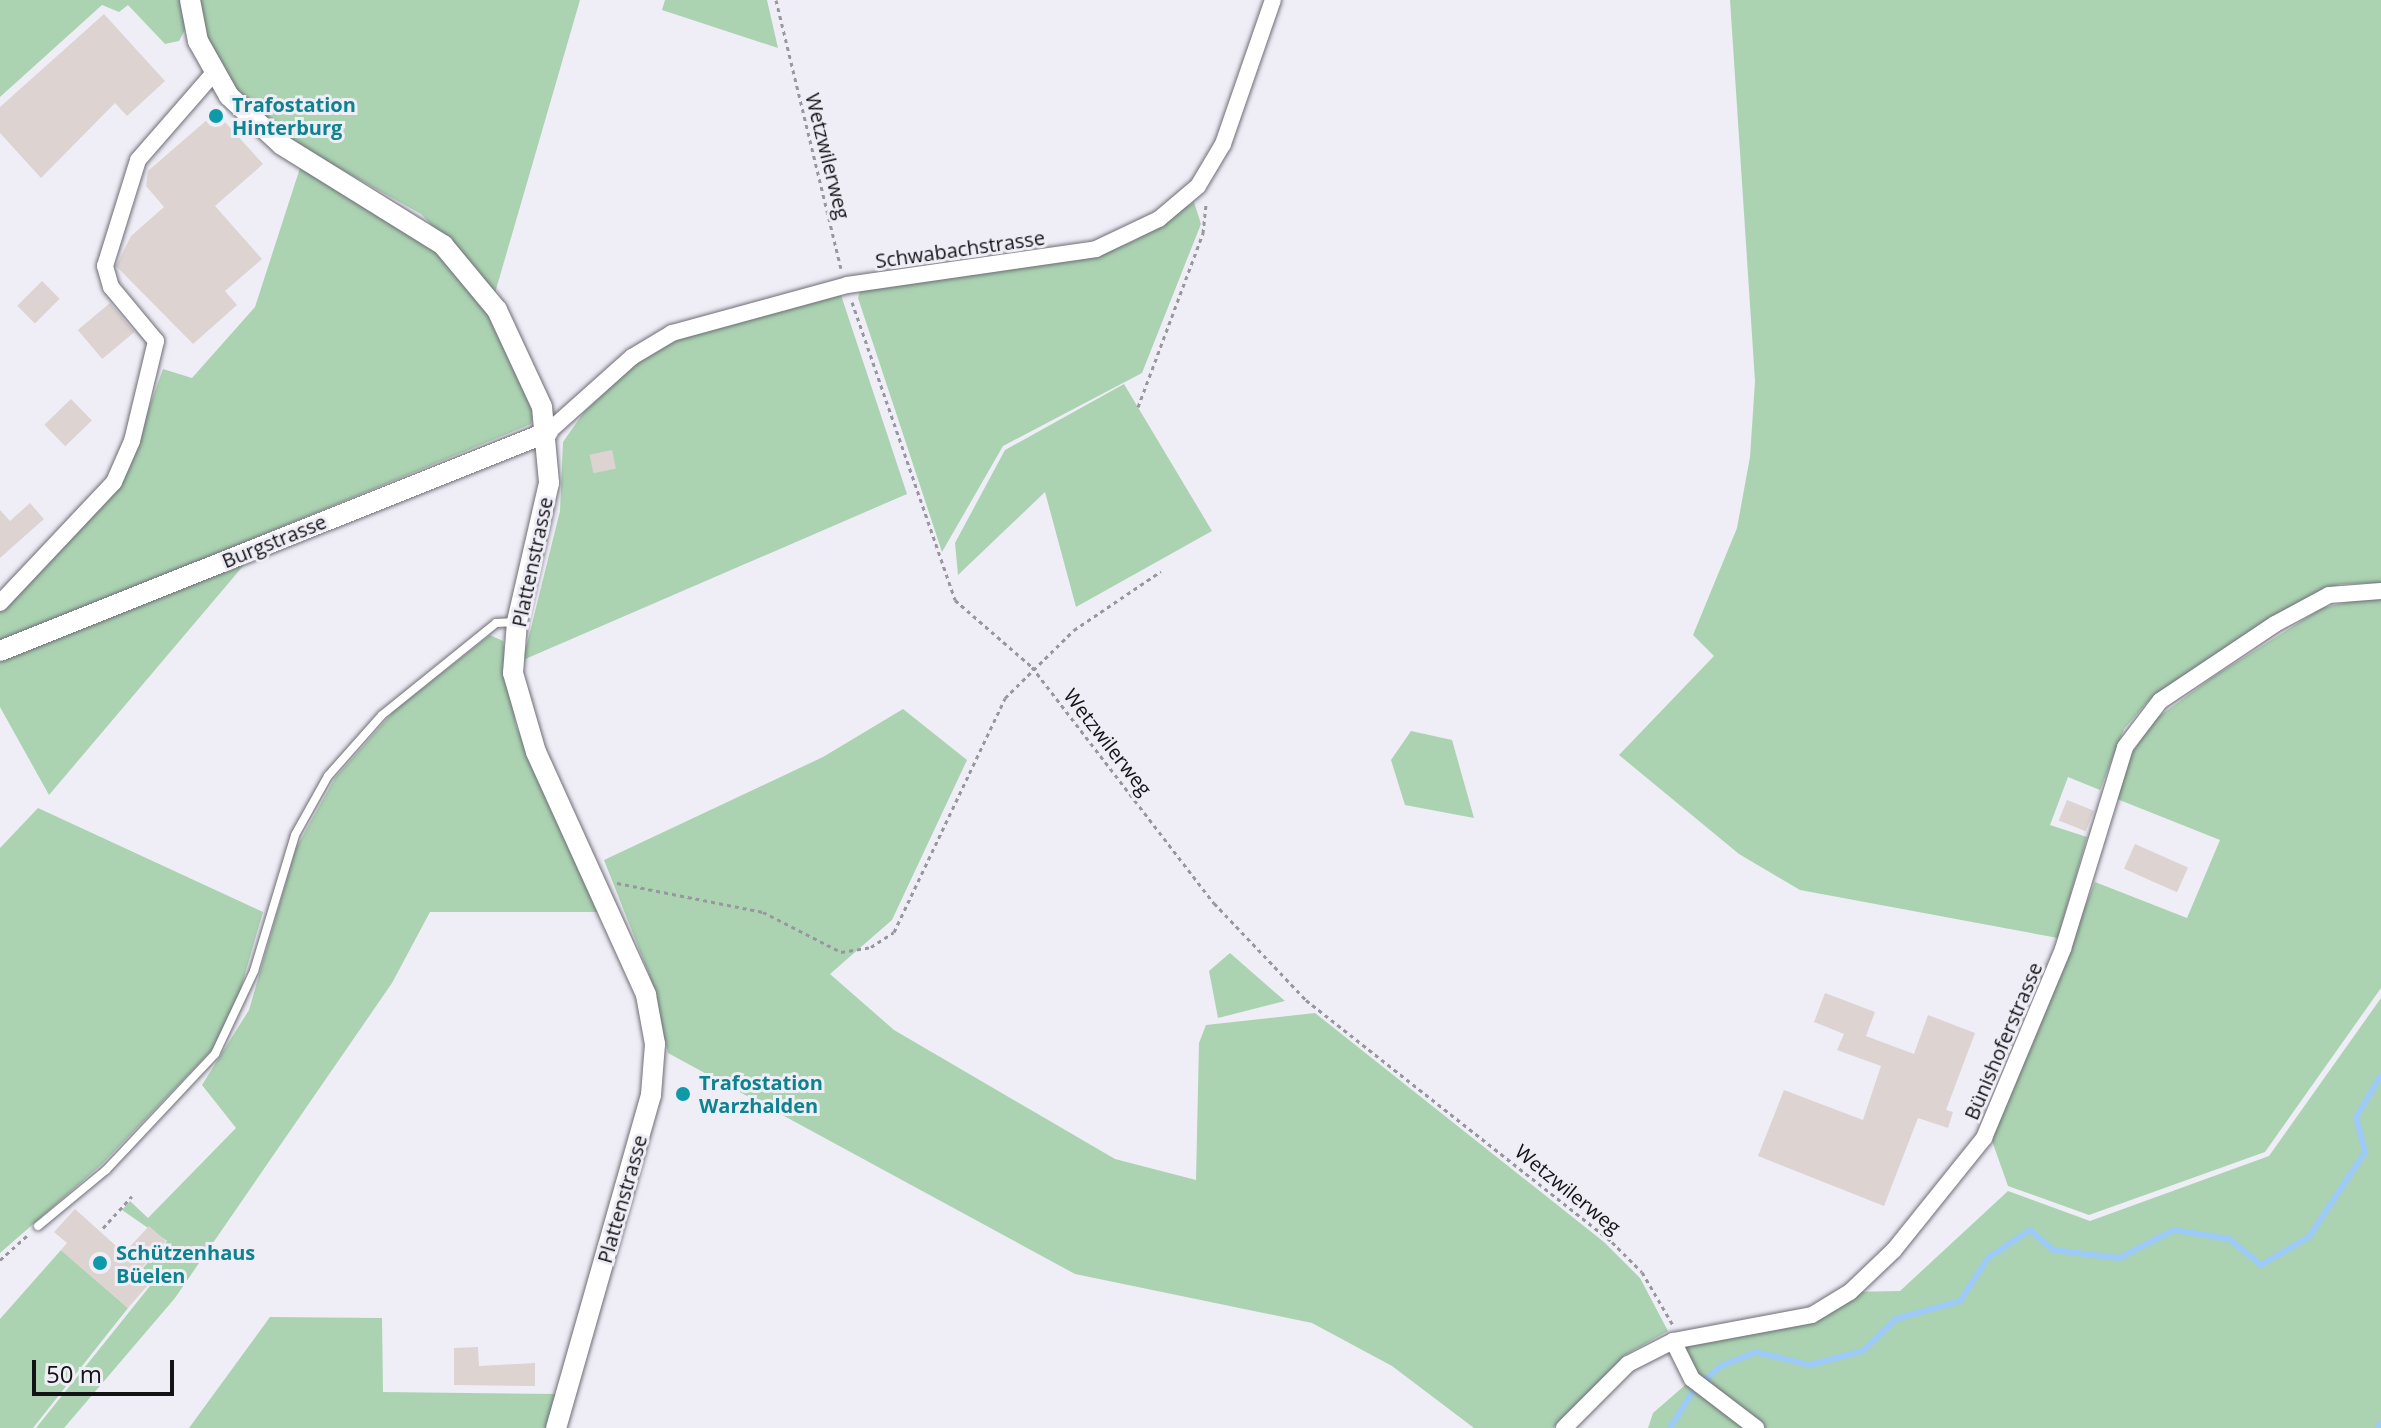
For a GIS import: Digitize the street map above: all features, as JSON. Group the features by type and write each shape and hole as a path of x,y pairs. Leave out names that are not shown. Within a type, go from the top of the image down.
{"street":[{"name":"Plattenstrasse","path":"190,0 213,74 282,145 443,245 509,332 548,432 542,533 517,622 513,673 520,713 646,995 655,1044 651,1095 556,1428"},
{"name":"Schwabachstrasse","path":"548,432 632,357 672,333 847,285 1096,249 1159,219 1198,186 1228,131 1273,0"},
{"path":"0,603 114,482 132,441 156,341 111,287 105,266 138,160 213,74"},
{"name":"Burgstrasse","path":"0,651 548,432"},
{"name":"Bünishoferstrasse","path":"1564,1428 1628,1364 1673,1341 1812,1315 1850,1292 1894,1250 1984,1138 2063,949 2125,747 2160,701 2275,624 2329,595 2381,591"},
{"path":"1673,1341 1692,1379 1756,1428"}],"lane":[{"path":"38,1226 106,1170 215,1054 254,971 295,835 328,776 382,715 496,623 517,622"}],"path":[{"name":"Wetzwilerweg","path":"776,0 847,285 955,600 1032,667 1256,949 1306,1000 1612,1242 1669,1312 1673,1341"},
{"path":"1138,407 1206,220 1198,186"},
{"path":"597,880 763,912 841,952 871,947 894,932 986,732 1032,667 1161,571"},
{"path":"103,1228 132,1196"},
{"path":"0,1260 38,1226"},
{"path":"140,1270 156,1285"}],"green space":[{"path":"0,0 183,0 186,28 179,41 165,44 128,5 119,12 102,5 0,97"},
{"path":"199,0 580,0 495,293 421,214 299,146 241,100 206,40"},
{"path":"665,0 767,0 778,48 662,10"},
{"path":"1730,0 2381,0 2381,583 2340,584 2302,600 2151,698 2124,729 2100,790 2068,777 2050,825 2087,837 2058,938 1800,890 1739,854 1619,755 1714,656 1693,635 1737,528 1750,457 1755,381"},
{"path":"300,168 406,222 475,291 504,337 534,415 531,424 0,643 0,610 123,481 163,369 192,378 255,307"},
{"path":"1194,202 1201,224 1142,373 1003,446 942,552 858,298 861,288 1089,258 1134,241"},
{"path":"841,295 907,494 523,660 560,511 563,442 584,412 633,366 677,340"},
{"path":"1124,384 1212,531 1076,607 1045,492 958,575 955,543 1005,450"},
{"path":"249,559 49,795 0,707 0,661"},
{"path":"2361,599 2381,599 2381,988 2265,1152 2089,1215 2008,1186 1991,1138 2095,882 2187,918 2220,840 2117,799 2130,756 2154,720 2213,677 2322,608"},
{"path":"490,635 503,641 516,726 602,912 430,912 392,983 175,1298 64,1428 36,1428 150,1286 162,1285 143,1268 167,1241 122,1210 130,1201 148,1218 236,1128 202,1085 249,1010 296,848 335,778 394,711"},
{"path":"903,709 967,760 892,920 830,974 894,1030 1115,1159 1196,1180 1199,1043 1206,1025 1315,1013 1604,1242 1640,1278 1668,1331 1625,1355 1553,1428 1474,1428 1392,1366 1312,1323 1075,1274 668,1053 649,974 604,860 823,757"},
{"path":"1411,731 1452,740 1474,818 1405,805 1391,760"},
{"path":"38,808 263,912 236,1005 212,1050 102,1164 0,1253 0,848"},
{"path":"1230,953 1285,1001 1218,1018 1209,971"},
{"path":"2381,998 2381,1428 1648,1428 1653,1413 1692,1379 1673,1341 1774,1326 1850,1292 1900,1291 2008,1191 2090,1221 2269,1156"},
{"path":"61,1250 128,1308 33,1428 0,1428 0,1319"},
{"path":"270,1317 382,1318 383,1392 558,1394 548,1428 189,1428"}],"building":[{"path":"104,14 165,81 127,116 115,103 41,178 0,133 0,107"},
{"path":"216,112 263,164 215,206 262,259 225,291 237,305 193,344 116,266 131,236 164,207 146,186 148,171"},
{"path":"42,281 60,299 35,323 17,306"},
{"path":"110,303 134,332 102,359 78,330"},
{"path":"71,399 92,421 65,446 44,425"},
{"path":"612,450 616,469 593,473 590,455"},
{"path":"30,503 44,519 0,558 0,510 10,521"},
{"path":"2067,800 2094,811 2086,831 2059,820"},
{"path":"2135,844 2188,868 2177,892 2124,869"},
{"path":"1825,993 1875,1012 1866,1036 1914,1054 1928,1015 1975,1033 1946,1110 1953,1112 1948,1128 1918,1118 1884,1206 1758,1156 1784,1090 1863,1120 1881,1066 1837,1050 1844,1034 1814,1022"},
{"name":"Schützenhaus Büelen","path":"75,1209 124,1253 149,1226 166,1241 136,1274 148,1285 128,1308 61,1250 67,1243 54,1232"},
{"path":"478,1347 479,1366 535,1363 535,1386 454,1385 454,1348"}],"waterway":[{"path":"1670,1428 1693,1391 1721,1366 1755,1352 1810,1365 1863,1351 1896,1319 1960,1301 1988,1258 2030,1230 2053,1250 2119,1258 2174,1230 2229,1239 2261,1265 2309,1237 2365,1152 2356,1117 2381,1076"},
{"path":"2378,1428 2381,1423"}],"place":[{"name":"Trafostation Hinterburg","path":"216,116"},
{"name":"Trafostation Warzhalden","path":"683,1094"},
{"name":"Schützenhaus Büelen","path":"100,1263"}]}
